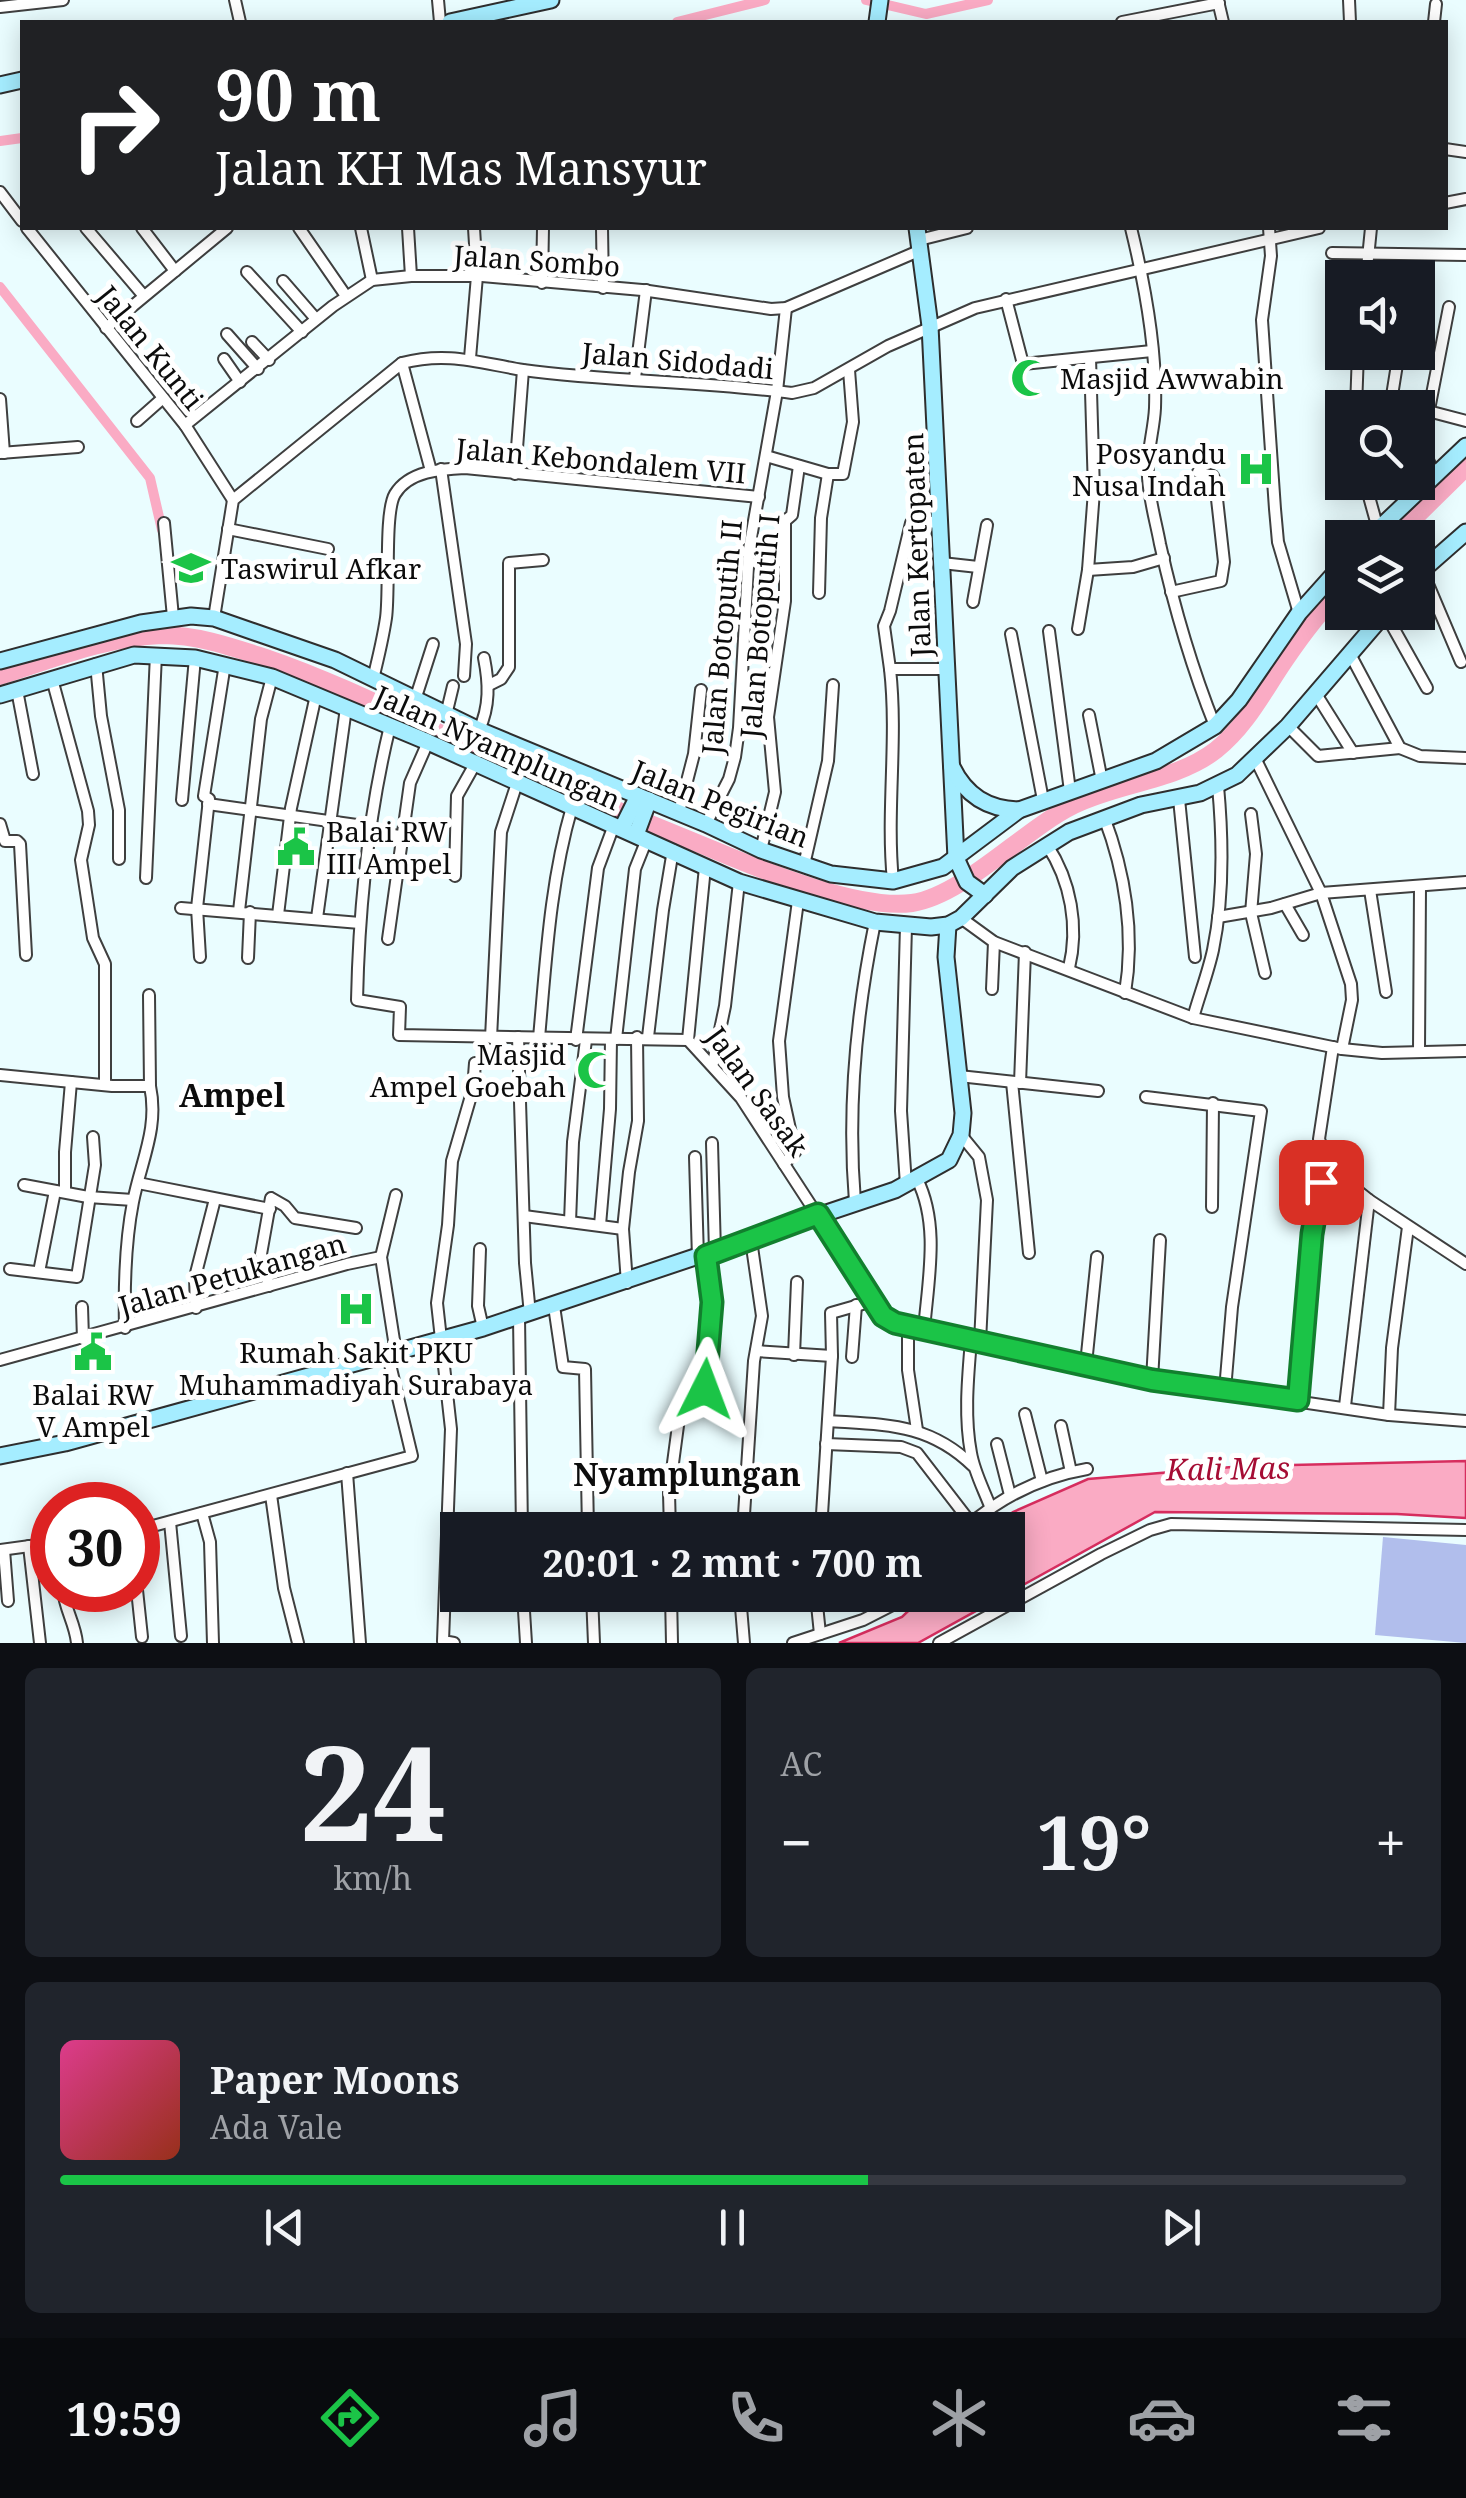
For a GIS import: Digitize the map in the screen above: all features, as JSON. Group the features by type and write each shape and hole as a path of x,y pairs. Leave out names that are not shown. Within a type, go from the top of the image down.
{"main road":[{"path":"459,20 551,0"},
{"name":"Jalan Kertopaten","path":"919,239 930,326 941,524 953,867"},
{"path":"1435,476 1466,446"},
{"path":"1387,520 1408,500"},
{"path":"1435,559 1466,532"},
{"name":"Jalan Pegirian","path":"0,661 85,636 170,618 214,618 335,660 480,730 761,850 831,874 892,882 953,867 1020,810 1172,754 1214,726 1240,700 1298,612 1325,583"},
{"path":"959,918 1012,868 1047,845 1104,816 1218,786 1256,760 1370,630"},
{"name":"Jalan Nyamplungan","path":"0,696 134,655 156,654 224,664 272,677 428,742 739,882 874,922 906,926 959,918"},
{"path":"950,763 958,781 973,796 998,810 1020,810"},
{"path":"630,830 642,801"},
{"path":"953,867 966,888 985,896"},
{"path":"0,1456 65,1443 524,1316 912,1182 948,1160 961,1135 964,1112 946,957 966,888"}],"street":[{"path":"0,7 62,0"},
{"path":"1132,20 1218,2"},
{"path":"1434,20 1436,4"},
{"name":"Jalan Kunti","path":"0,192 20,217"},
{"name":"Jalan Kunti","path":"30,230 185,424 233,500"},
{"path":"88,230 143,295"},
{"path":"144,230 175,271"},
{"path":"106,328 224,230"},
{"path":"300,230 346,296"},
{"path":"362,230 372,280"},
{"path":"408,230 411,276"},
{"path":"470,358 477,276 474,230"},
{"path":"542,283 543,230"},
{"path":"602,230 603,288"},
{"name":"Jalan Sombo","path":"185,424 316,319 372,280 477,276 646,290 757,308 786,308 919,239 959,230"},
{"path":"1131,230 1152,351 1155,408 1148,478 1171,592 1191,667 1214,726"},
{"name":"Jalan Sidodadi","path":"402,363 436,357 470,358 523,370 792,393 814,388 888,346 974,308 1141,270 1271,233 1300,230"},
{"path":"1369,260 1371,230"},
{"path":"1271,233 1262,320 1274,509 1278,542 1298,612"},
{"path":"1332,252 1466,255"},
{"path":"247,272 302,332"},
{"path":"283,280 316,319"},
{"path":"636,378 646,290"},
{"path":"1006,299 1024,364 1152,351"},
{"path":"1432,390 1449,307"},
{"name":"Jalan Botoputih II","path":"706,824 729,780 735,757 748,550 777,391 786,308"},
{"path":"227,334 258,369"},
{"path":"252,342 269,360"},
{"path":"1078,630 1088,570 1095,442 1090,358"},
{"path":"224,359 240,382"},
{"path":"214,618 233,500 402,363 436,470 466,644 464,676"},
{"path":"515,474 523,370"},
{"path":"766,456 828,474 838,475 844,470 853,422 849,370"},
{"path":"137,421 163,398"},
{"path":"0,399 2,453 78,446"},
{"path":"1435,413 1466,421"},
{"name":"Jalan Botoputih I","path":"761,850 775,792 768,717 786,601 786,521 792,515 798,466"},
{"name":"Jalan Kebondalem VII","path":"373,679 386,617 388,520 393,498 411,479 436,470 489,470 759,497"},
{"path":"1171,592 1222,581 1224,562 1215,481 1212,476 1198,472"},
{"path":"819,594 821,518 828,474"},
{"path":"892,882 890,764 894,717 884,622 912,523 916,519 941,524"},
{"path":"164,523 170,618"},
{"path":"973,602 987,525"},
{"path":"228,529 328,549"},
{"path":"1088,570 1133,567 1164,558"},
{"path":"489,685 501,679 508,667 509,562 543,560"},
{"path":"942,563 978,567"},
{"path":"1435,605 1461,662"},
{"path":"1049,630 1070,791"},
{"path":"1395,630 1427,688"},
{"path":"1011,634 1043,800"},
{"path":"414,700 433,644"},
{"path":"146,878 156,654"},
{"path":"1350,654 1404,750"},
{"path":"182,800 195,658"},
{"path":"480,730 489,685 484,658"},
{"path":"96,664 101,716 120,810 120,859"},
{"path":"200,956 198,908 209,799 204,796 224,664"},
{"path":"890,670 946,669"},
{"path":"248,958 244,912 249,809 261,720 272,677"},
{"path":"52,680 88,811 81,860 93,938 105,964 105,1085"},
{"path":"804,865 828,762 833,685"},
{"path":"446,714 453,686"},
{"path":"17,690 33,774"},
{"path":"679,812 694,754 700,690"},
{"path":"1316,694 1353,753"},
{"path":"278,916 290,816 316,695"},
{"path":"316,918 346,708"},
{"path":"1089,715 1102,780"},
{"path":"390,726 376,782 370,830 356,1000 400,1007 399,1035 688,1040"},
{"path":"1288,726 1315,756 1404,750 1466,758"},
{"path":"388,939 413,772 428,742"},
{"path":"1256,760 1321,893 1352,993 1319,1139 1329,1168 1369,1200 1466,1264"},
{"path":"455,876 457,796 476,764"},
{"path":"491,1038 501,832 517,784"},
{"path":"1193,1018 1212,954 1218,917 1222,833 1218,786"},
{"path":"1180,799 1195,957"},
{"path":"208,804 329,820 402,836"},
{"path":"539,1038 558,864 572,808"},
{"path":"1251,814 1256,854 1251,912 1264,973"},
{"path":"1104,816 1122,877 1130,935 1126,993"},
{"path":"0,824 6,841 20,844 26,955"},
{"path":"600,1226 613,1039 635,869 630,830"},
{"path":"570,1222 581,1040 598,868 630,830"},
{"path":"1047,845 1061,870 1073,916 1075,940 1069,968"},
{"path":"628,1282 623,1230 628,1172 638,1121 643,1038 673,850"},
{"name":"Jalan Sasak","path":"705,868 688,1040 742,1098 873,1301"},
{"path":"712,1063 725,1006 739,882"},
{"path":"1218,917 1321,893 1466,882"},
{"path":"1419,1051 1420,887"},
{"path":"1370,890 1386,992"},
{"path":"784,1164 795,1152 783,1098 779,1033 798,901"},
{"path":"1285,904 1303,935"},
{"path":"181,908 360,923"},
{"path":"959,918 994,942 1193,1018 1338,1048 1382,1053 1466,1050"},
{"path":"855,1202 851,1118 858,1020 874,922"},
{"path":"906,926 901,1110 912,1182 928,1205 930,1245 924,1330"},
{"path":"992,989 994,942"},
{"path":"1026,952 1016,1082 1028,1254"},
{"path":"125,1328 126,1260 133,1200 152,1134 149,995"},
{"path":"518,1038 524,1216 522,1512"},
{"path":"454,1643 444,1640 451,1429 437,1303 452,1161 473,1088 475,1063"},
{"path":"0,1075 150,1086"},
{"path":"960,1076 1098,1091"},
{"path":"39,1272 60,1192 71,1082"},
{"path":"1146,1097 1261,1111 1232,1307 1225,1390"},
{"path":"1212,1207 1213,1103"},
{"path":"961,1135 979,1157 985,1180 986,1265 968,1416 974,1466 990,1506"},
{"path":"10,1269 75,1278 95,1165 92,1137"},
{"path":"706,1256 712,1143"},
{"path":"670,1512 681,1403 686,1395 700,1396 705,1389 712,1302 695,1157"},
{"path":"1298,1400 1314,1217 1321,1182 1329,1168"},
{"path":"138,1182 270,1209"},
{"path":"24,1185 88,1197 133,1200"},
{"path":"381,1257 396,1195"},
{"path":"268,1286 260,1254 271,1198 295,1218 356,1228"},
{"path":"196,1308 193,1285 215,1199"},
{"path":"1345,1406 1369,1200"},
{"path":"524,1216 623,1230"},
{"path":"1388,1415 1400,1268 1408,1227"},
{"path":"744,1512 762,1305 752,1240"},
{"path":"1152,1380 1160,1240"},
{"path":"480,1249 478,1306 483,1328"},
{"name":"Jalan Petukangan","path":"0,1360 381,1257 392,1354 414,1455 347,1473"},
{"path":"1086,1364 1097,1257"},
{"path":"794,1355 797,1282"},
{"path":"821,1512 832,1313 873,1301 883,1316 908,1326 1152,1380 1388,1415 1466,1422"},
{"path":"852,1356 856,1304"},
{"path":"554,1306 562,1366 585,1369 588,1512"},
{"path":"82,1308 84,1339"},
{"path":"908,1326 907,1356 917,1430"},
{"path":"756,1351 832,1356"},
{"path":"1024,1414 1042,1481"},
{"path":"828,1421 917,1430 948,1443 974,1466"},
{"path":"1061,1426 1071,1472"},
{"path":"826,1444 901,1447 916,1453 957,1512"},
{"path":"997,1444 1010,1495"},
{"path":"983,1512 1042,1481 1088,1470"},
{"path":"160,1524 347,1473 360,1643"},
{"path":"272,1495 284,1588 298,1643"},
{"path":"202,1513 210,1542 214,1643"},
{"path":"170,1522 181,1636"},
{"path":"939,1643 1101,1554 1171,1524 1466,1530"},
{"path":"8,1601 2,1550 28,1546 40,1643"},
{"path":"67,1612 76,1627 77,1643"},
{"path":"139,1612 142,1637"},
{"path":"524,1612 526,1643"},
{"path":"593,1612 594,1643"},
{"path":"671,1612 672,1643"},
{"path":"741,1612 744,1643"},
{"path":"818,1612 820,1634"},
{"path":"793,1643 879,1612"}],"shaded area":[{"path":"1383,1537 1466,1545 1466,1643 1375,1635"}],"water":[{"name":"Kali Mas","path":"1466,1461 1466,1518 1155,1512 1025,1584 1025,1512 1013,1512 1088,1479 1244,1466"},
{"path":"907,1612 974,1612 918,1643 839,1643"}],"waterway":[{"path":"685,20 765,0"},
{"path":"866,0 926,14 988,0"},
{"path":"0,141 20,138"},
{"path":"0,287 150,478 162,530"},
{"path":"1412,520 1466,467"},
{"path":"0,676 121,640 162,635 215,642 326,681 529,773 759,868 839,895 890,904 912,903 952,888 1074,805 1183,769 1216,750 1246,719 1325,607"}],"place":[{"name":"Masjid Awwabin","path":"1030,378"},
{"name":"Posyandu Nusa Indah","path":"1256,469"},
{"name":"Taswirul Afkar","path":"191,568"},
{"name":"Balai RW III Ampel","path":"296,847"},
{"name":"Masjid Ampel Goebah","path":"596,1070"},
{"name":"Rumah Sakit PKU Muhammadiyah Surabaya","path":"356,1309"},
{"name":"Balai RW V Ampel","path":"93,1352"}],"district":[{"name":"Ampel","path":"232,1094"},
{"name":"Nyamplungan","path":"687,1473"}],"route":[{"path":"705,1389 712,1302 706,1256 818,1214 883,1316 895,1323 1152,1380 1298,1400 1312,1234 1321,1182"}]}
